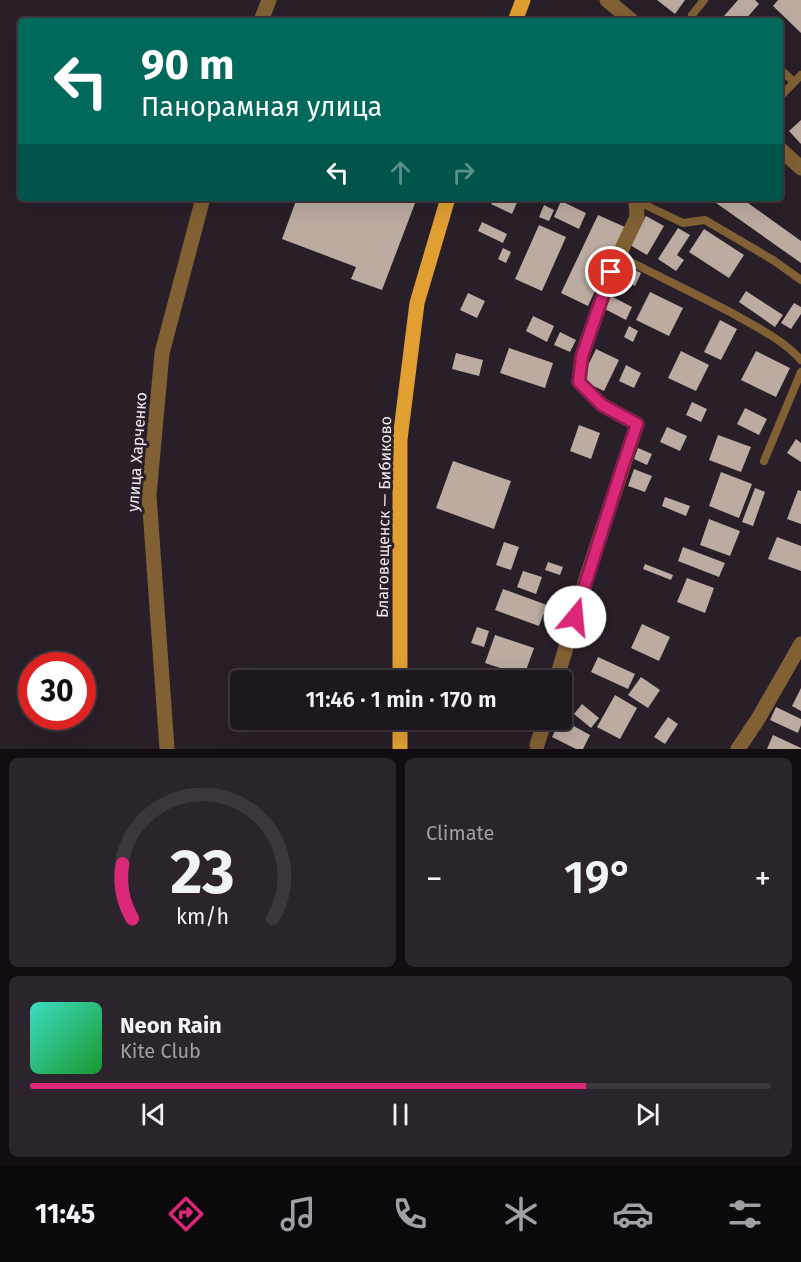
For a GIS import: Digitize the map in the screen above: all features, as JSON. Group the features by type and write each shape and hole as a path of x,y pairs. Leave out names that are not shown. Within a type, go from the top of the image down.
{"main road":[{"path":"516,18 524,0"},
{"name":"Благовещенск — Бибиково","path":"400,670 400,439 417,303 447,201"},
{"path":"400,730 400,749"}],"street":[{"path":"262,18 269,0"},
{"path":"610,1 629,18"},
{"path":"783,152 801,168"},
{"name":"улица Харченко","path":"166,749 149,495 162,353 202,201"},
{"path":"559,670 588,573 637,424 602,405 579,382 582,356 611,272 637,217 636,201"},
{"path":"738,749 801,644"},
{"path":"537,745 542,730"}],"lane":[{"path":"692,15 704,0"},
{"path":"783,70 798,78 783,94"},
{"path":"638,201 683,223 705,220 801,280"},
{"path":"619,256 766,332 791,349 801,360"},
{"path":"764,461 801,372"}],"building":[{"path":"657,0 685,0 675,14"},
{"path":"738,0 755,0 759,4 747,18 724,16"},
{"path":"778,0 801,0 801,33 773,6"},
{"path":"801,120 801,144 789,131"},
{"path":"296,201 416,201 382,290 351,279 356,267 282,239"},
{"path":"492,201 518,201 512,214 491,204"},
{"path":"561,201 586,213 579,229 554,217"},
{"path":"713,201 745,201 801,241 801,263"},
{"path":"544,205 554,210 549,221 539,217"},
{"path":"598,215 625,227 588,306 561,293"},
{"path":"646,216 664,226 647,255 630,245"},
{"path":"482,222 507,234 503,243 478,231"},
{"path":"539,225 566,237 542,291 515,279"},
{"path":"678,228 690,235 677,255 684,260 676,271 658,259"},
{"path":"704,229 744,255 729,278 689,252"},
{"path":"503,248 511,252 506,263 498,259"},
{"path":"627,266 641,273 635,286 620,279"},
{"path":"746,291 783,315 775,327 739,302"},
{"path":"650,292 683,308 669,336 636,320"},
{"path":"468,293 485,301 477,318 460,310"},
{"path":"609,295 632,307 626,320 603,308"},
{"path":"794,303 801,307 801,314 791,329 781,323"},
{"path":"533,316 554,326 547,342 526,331"},
{"path":"720,320 737,329 721,360 704,352"},
{"path":"629,326 638,331 633,342 624,337"},
{"path":"560,332 576,340 570,352 554,345"},
{"path":"509,348 553,363 545,388 500,373"},
{"path":"596,349 619,360 604,391 581,380"},
{"path":"681,351 709,365 696,391 668,378"},
{"path":"756,351 790,368 776,397 741,380"},
{"path":"456,353 483,360 479,376 452,369"},
{"path":"626,365 641,373 634,388 619,381"},
{"path":"692,402 707,409 701,422 686,415"},
{"path":"745,408 767,419 759,435 737,424"},
{"path":"579,425 600,433 591,459 570,451"},
{"path":"667,427 687,436 680,451 660,442"},
{"path":"718,435 751,447 741,472 709,460"},
{"path":"796,439 801,443 801,462 787,453"},
{"path":"638,448 652,454 647,465 634,459"},
{"path":"453,461 511,481 494,529 436,508"},
{"path":"634,469 652,476 645,492 628,486"},
{"path":"721,472 752,484 739,518 709,506"},
{"path":"755,488 765,492 753,526 742,522"},
{"path":"798,490 801,491 801,524 787,519"},
{"path":"665,497 690,506 686,516 662,506"},
{"path":"709,519 740,531 730,556 700,545"},
{"path":"777,537 801,546 801,571 768,559"},
{"path":"504,542 519,547 511,570 496,565"},
{"path":"683,547 725,563 719,577 678,561"},
{"path":"548,562 563,567 560,575 545,570"},
{"path":"645,564 673,575 671,580 643,569"},
{"path":"523,571 542,577 536,594 517,587"},
{"path":"687,578 714,588 705,613 677,602"},
{"path":"503,589 547,605 539,626 495,610"},
{"path":"642,624 670,637 659,661 631,648"},
{"path":"477,627 489,631 484,647 471,643"},
{"path":"495,635 534,648 526,670 506,670 485,663"},
{"path":"598,657 635,674 628,689 591,672"},
{"path":"641,677 660,690 648,708 628,695"},
{"path":"801,688 801,711 792,706"},
{"path":"615,695 637,708 620,739 597,727"},
{"path":"582,704 599,718 591,728 574,714"},
{"path":"776,707 801,719 798,733 770,720"},
{"path":"668,717 678,724 665,744 654,737"},
{"path":"572,725 590,735 583,749 576,749 552,737 556,730 572,730"},
{"path":"773,735 801,748 801,749 767,749"}],"route":[{"path":"575,617 637,424 602,405 579,382 582,356 611,272"}]}
